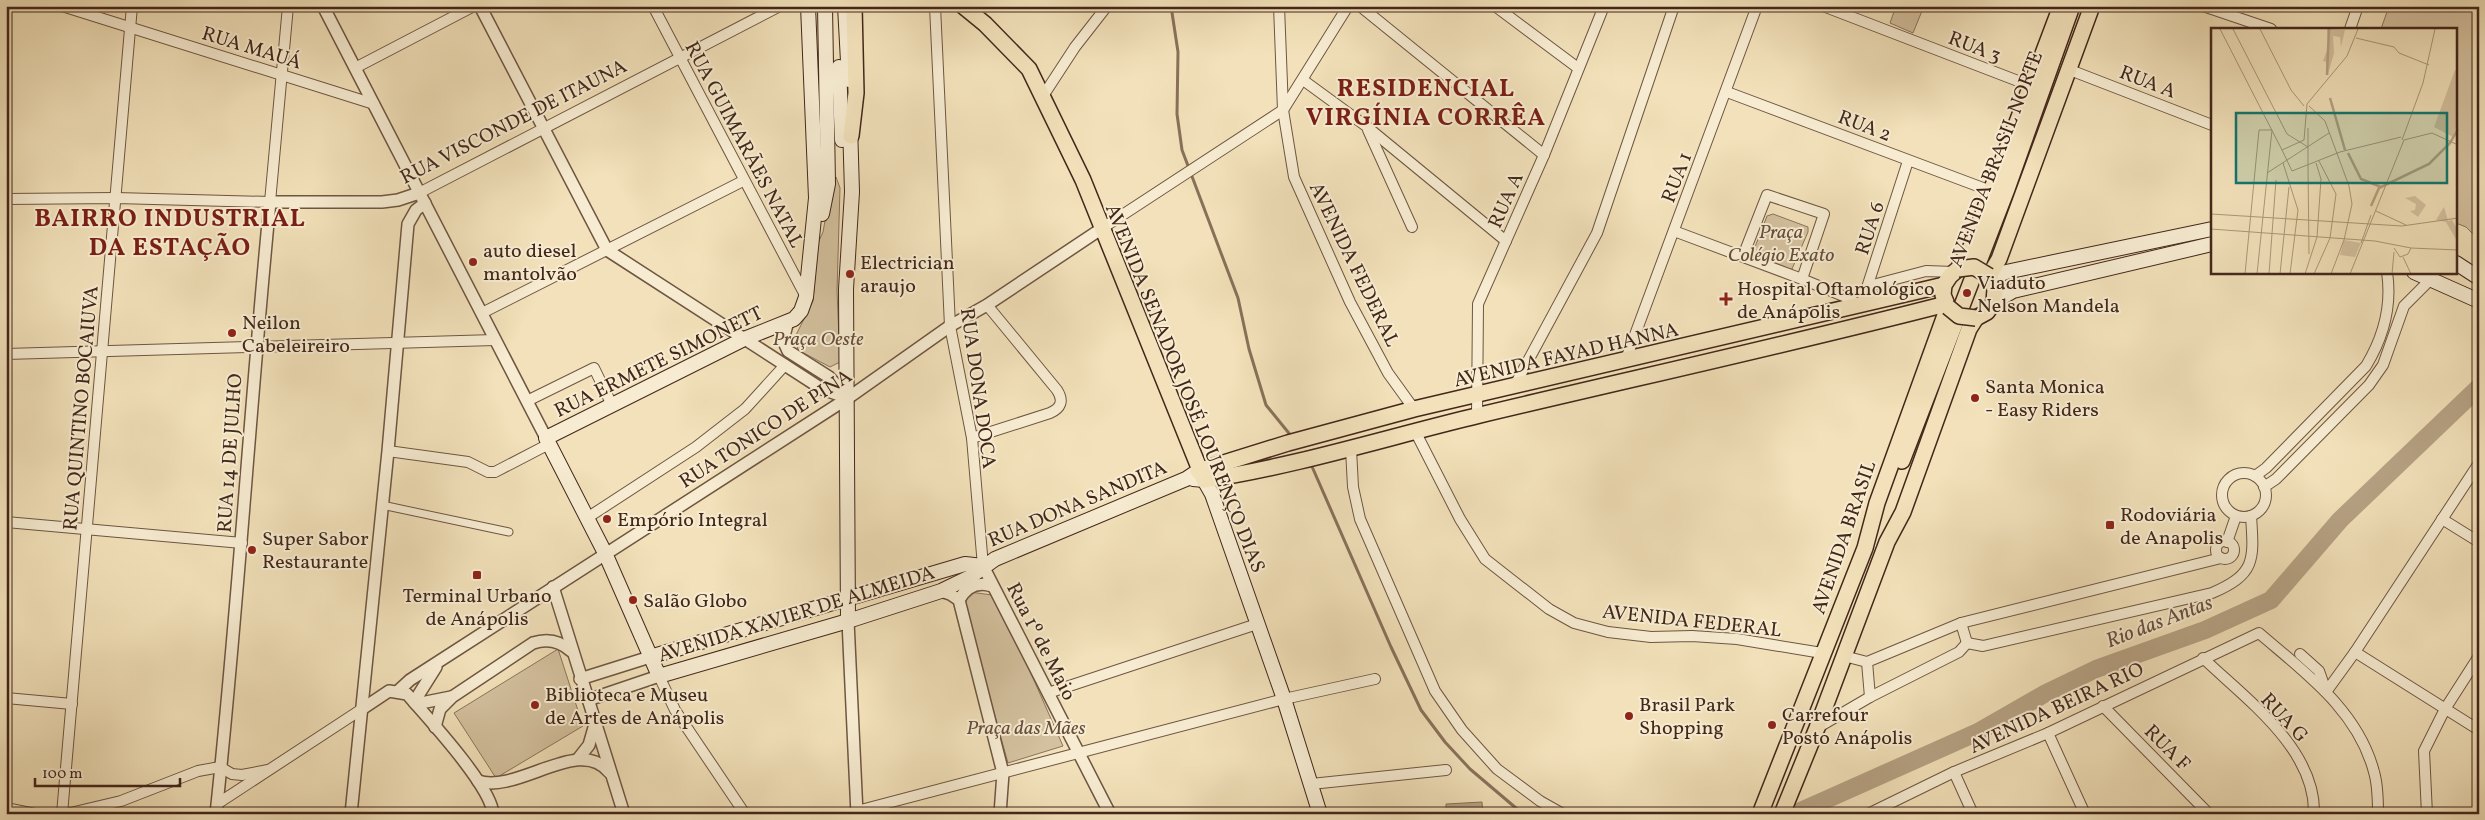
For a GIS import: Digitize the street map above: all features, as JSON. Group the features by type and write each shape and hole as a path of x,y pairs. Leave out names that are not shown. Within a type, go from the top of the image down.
{"main road":[{"path":"788,321 801,311 806,297 816,198 816,160 808,6"},
{"path":"813,236 825,205 828,184 825,6"},
{"path":"836,6 843,170 851,217"},
{"path":"845,6 851,136 851,217 846,289 848,621"},
{"path":"851,136 856,93 854,6"},
{"name":"AVENIDA SENADOR JOSÉ LOURENÇO DIAS","path":"963,6 985,24 1029,69 1083,180 1196,477 1212,494 1284,699 1320,814"},
{"name":"AVENIDA BRASIL NORTE","path":"1956,270 1972,245 2061,6"},
{"name":"AVENIDA BRASIL NORTE","path":"1865,548 1931,388 2007,188 2072,6"},
{"name":"AVENIDA BRASIL NORTE","path":"1887,542 1896,509 1950,354 1981,280 2083,6"},
{"name":"AVENIDA BRASIL NORTE","path":"1990,277 1999,259 2092,6"},
{"path":"1990,277 2006,272 2211,229"},
{"path":"1994,302 1995,289 1990,277 1974,267 1956,270 1944,285 1943,295 1947,305 1959,316 1976,318 1987,312 1994,302 2013,291 2211,244"},
{"path":"2458,264 2479,278"},
{"path":"2419,274 2479,302"},
{"name":"AVENIDA FAYAD HANNA","path":"1196,477 1288,443 1414,409 1861,306 1944,285"},
{"name":"AVENIDA FAYAD HANNA","path":"1196,477 1231,477 1710,360 1947,305"},
{"name":"AVENIDA BRASIL","path":"1761,810 1865,548 1880,493 1947,305"},
{"name":"AVENIDA BRASIL","path":"1782,814 1817,728 1887,542 1903,512 1969,329 1976,318"},
{"name":"RUA ERMETE SIMONETT","path":"548,441 612,405 744,338 788,321"},
{"path":"1705,342 1710,360"},
{"path":"548,441 605,553 658,676"},
{"name":"RUA DONA SANDITA","path":"983,566 1196,477"},
{"name":"AVENIDA XAVIER DE ALMEIDA","path":"650,657 966,564 983,566"},
{"name":"AVENIDA XAVIER DE ALMEIDA","path":"658,676 848,621 941,590 970,577 983,566"}],"street":[{"name":"RUA MAUÁ","path":"62,6 374,104"},
{"name":"RUA QUINTINO BOCAIUVA","path":"64,814 132,6"},
{"name":"RUA 14 DE JULHO","path":"216,809 242,543 256,347 288,6"},
{"path":"323,6 548,441"},
{"path":"355,68 474,6"},
{"path":"480,6 606,250 822,389 848,398"},
{"name":"RUA GUIMARÃES NATAL","path":"654,6 743,181 806,297"},
{"name":"RUA VISCONDE DE ITAUNA","path":"6,199 116,198 270,202 382,202 422,198 543,128 780,6"},
{"name":"RUA DONA DOCA","path":"935,6 950,326 972,438 983,566"},
{"path":"1043,96 1075,47 1107,6"},
{"name":"AVENIDA FEDERAL","path":"1279,6 1283,110 1294,178 1337,277 1388,373 1414,409"},
{"path":"1283,110 1348,6"},
{"path":"1360,6 1544,155"},
{"path":"1495,6 1578,68"},
{"name":"RUA A","path":"1477,416 1478,304 1544,155 1604,6"},
{"path":"1515,385 1597,233 1674,6"},
{"name":"RUA 1","path":"1626,359 1727,92 1757,6"},
{"name":"RUA 3","path":"1823,6 2031,86"},
{"path":"2203,6 2268,28"},
{"path":"2350,28 2358,6"},
{"name":"RUA A","path":"2070,70 2211,125"},
{"path":"1303,80 1366,126 1506,241"},
{"name":"RUA 2","path":"1727,92 1991,191"},
{"name":"RUA TONICO DE PINA","path":"398,691 410,680 848,398 950,326 987,305 1283,110"},
{"path":"1366,126 1412,227"},
{"name":"RUA 6","path":"1861,306 1908,161"},
{"path":"482,313 743,181"},
{"path":"1743,256 1767,195 1824,214 1802,279"},
{"path":"351,814 388,451 408,224 422,198"},
{"path":"1674,231 1802,279 1848,298 1861,306"},
{"path":"1869,286 1926,271 1956,270"},
{"path":"2255,476 2264,487 2265,501 2257,512 2251,516 2236,516 2223,503 2224,486 2237,474 2255,476 2266,468 2366,366 2376,350 2388,309 2390,292 2387,274"},
{"path":"2264,487 2276,479 2369,385 2384,365 2404,306 2431,279"},
{"path":"972,438 1050,413 1057,410 1061,404 1061,397 1057,390 987,305"},
{"path":"788,321 783,340 788,351 829,377 848,398"},
{"path":"6,354 495,340"},
{"path":"587,518 696,447 745,409 785,364"},
{"path":"527,401 594,368 612,405"},
{"name":"AVENIDA FEDERAL","path":"1415,431 1460,519 1485,559 1516,586 1557,614 1574,623 1608,632 1652,637 1692,636 1737,639 1822,653"},
{"name":"RUA ERMETE SIMONETT","path":"388,451 468,462 488,472 495,472 548,441"},
{"path":"1351,449 1353,487 1360,519 1435,691 1462,730 1497,769 1563,814"},
{"path":"2326,692 2355,652 2479,463"},
{"path":"382,505 509,532"},
{"path":"1844,656 1867,662 1961,623 2221,558 2217,553 2217,546 2223,541 2227,542 2236,516"},
{"path":"1967,643 1982,646 2219,590 2234,584 2249,566 2253,546 2251,516"},
{"path":"2442,519 2479,542"},
{"path":"6,522 242,543"},
{"name":"Rua 1º de Maio","path":"983,566 1077,753 1110,814"},
{"path":"992,586 982,584 972,586 964,592 959,600 1003,773 1000,814"},
{"path":"553,587 571,652 624,814"},
{"path":"941,590 959,600"},
{"path":"848,621 857,812 1284,699 1375,679"},
{"path":"1961,623 1967,643"},
{"path":"1048,693 1257,624"},
{"name":"AVENIDA BEIRA RIO","path":"1868,814 1954,772 2048,733 2259,632 2326,692"},
{"path":"436,727 440,709 452,697 533,643 544,640 556,642 571,652"},
{"path":"1817,728 1870,697 1959,652 1967,643"},
{"path":"2355,652 2479,730"},
{"path":"2300,654 2319,671 2326,692 2342,709 2365,748 2374,772 2378,814"},
{"path":"2427,814 2424,750 2445,709 2479,656"},
{"name":"AVENIDA XAVIER DE ALMEIDA","path":"580,679 650,657"},
{"name":"RUA G","path":"2203,658 2291,746 2303,764 2310,780 2315,800 2314,814"},
{"name":"RUA TONICO DE PINA","path":"415,703 424,683 442,660"},
{"path":"1867,662 1870,697"},
{"path":"658,676 675,710 745,814"},
{"name":"AVENIDA XAVIER DE ALMEIDA","path":"588,700 658,676"},
{"path":"216,809 268,770 362,709 384,692 398,691 407,694 436,727 478,781 490,800 493,814"},
{"path":"415,703 452,697"},
{"path":"6,698 72,704"},
{"name":"RUA F","path":"2102,706 2209,814"},
{"path":"578,758 589,745 595,724"},
{"path":"2048,733 2085,814"},
{"path":"478,781 491,784 504,783 578,758 589,759 599,763 608,770 614,780"},
{"path":"64,814 121,801 198,770 220,767 232,774 242,775 268,770"},
{"path":"1311,784 1446,770"},
{"path":"1954,772 1973,814"},
{"path":"6,808 35,814"}],"green space":[{"path":"1896,6 1924,6 1913,33 1890,23"},
{"path":"2389,6 2479,6 2479,240 2466,227 2458,224 2458,28 2381,28"},
{"name":"Praça Oeste","path":"836,177 840,188 837,291 840,362 830,367 798,350 795,337 813,301 818,243 823,232 831,187"},
{"name":"Praça Colégio Exato","path":"1773,214 1808,227 1808,232 1792,269 1786,270 1754,257 1753,252 1767,216"},
{"name":"Praça das Mães","path":"970,592 992,595 1029,669 1063,746 1008,763 965,608 964,600"},
{"path":"558,649 583,726 496,778 454,713"}],"shaded area":[{"path":"1482,802 1483,814 1446,814 1446,804"}],"waterway":[{"path":"1171,6 1178,52 1177,114 1182,150 1238,298 1249,349 1266,405 1292,437"},
{"name":"Rio das Antas","path":"1794,814 1978,732 2046,693 2096,669 2205,630 2271,600 2340,520 2479,387"},
{"path":"1310,462 1391,647 1421,710 1445,742 1470,769 1523,814"}],"place":[{"name":"auto diesel mantolvão","path":"473,262"},
{"name":"Electrician araujo","path":"850,274"},
{"name":"Viaduto Nelson Mandela","path":"1967,293"},
{"name":"Hospital Oftamológico de Anápolis","path":"1726,299"},
{"name":"Neilon Cabeleireiro","path":"232,333"},
{"name":"Santa Monica - Easy Riders","path":"1975,398"},
{"name":"Empório Integral","path":"607,519"},
{"name":"Rodoviária de Anapolis","path":"2110,525"},
{"name":"Super Sabor Restaurante","path":"252,550"},
{"name":"Terminal Urbano de Anápolis","path":"477,575"},
{"name":"Salão Globo","path":"633,600"},
{"name":"Biblioteca e Museu de Artes de Anápolis","path":"535,705"},
{"name":"Brasil Park Shopping","path":"1629,716"},
{"name":"Carrefour Posto Anápolis","path":"1772,725"}],"district":[{"name":"RESIDENCIAL VIRGÍNIA CORRÊA","path":"1426,102"},
{"name":"BAIRRO INDUSTRIAL DA ESTAÇÃO","path":"170,232"}]}
